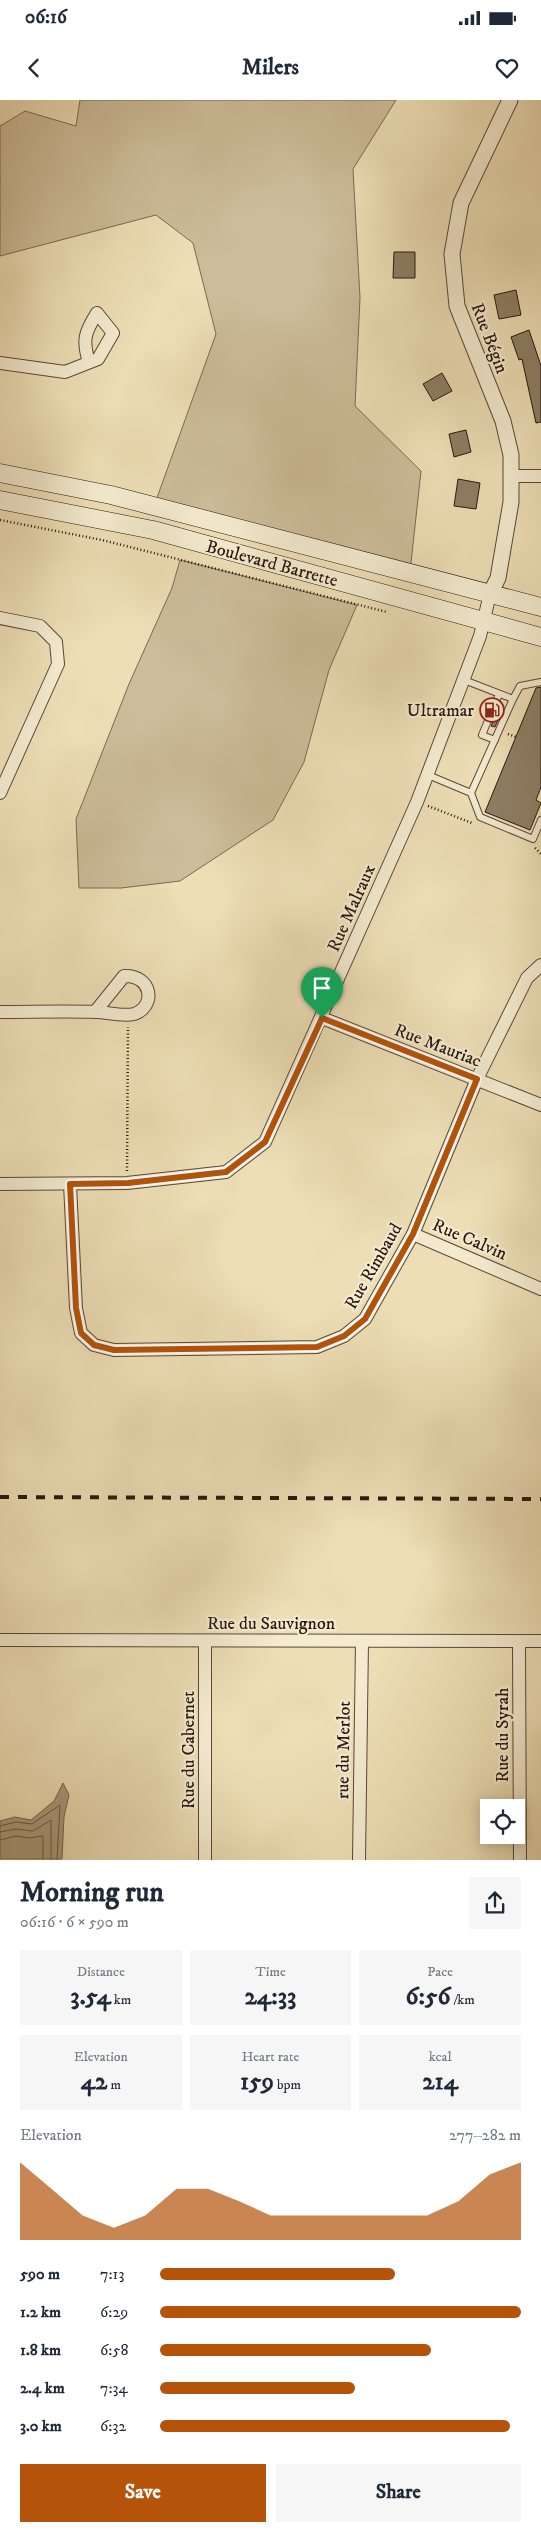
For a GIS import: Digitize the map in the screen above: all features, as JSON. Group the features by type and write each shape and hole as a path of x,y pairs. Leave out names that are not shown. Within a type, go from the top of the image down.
{"main road":[{"name":"Boulevard Barrette","path":"0,473 111,495 541,607"},
{"name":"Boulevard Barrette","path":"0,500 152,530 541,637"}],"street":[{"name":"Rue Bégin","path":"490,594 498,578 511,502 513,476 511,455 503,421 457,306 452,254 461,203 510,100"},
{"path":"0,363 65,372 89,362"},
{"path":"513,476 541,476"},
{"name":"Rue Malraux","path":"0,1184 128,1183 226,1172 265,1142 322,1018 428,774 485,623 490,594"},
{"path":"0,618 40,626 56,642 58,664 0,793"},
{"name":"Rue Rimbaud","path":"70,1184 76,1308 81,1333 94,1345 114,1350 317,1347 344,1336 365,1319 413,1234 477,1079 527,978 541,965"},
{"path":"0,1012 128,1014 142,1009 148,1000 148,990 142,981 135,976 124,976 95,1012"},
{"name":"Rue Mauriac","path":"322,1018 541,1105"},
{"name":"Rue Calvin","path":"413,1234 541,1289"},
{"name":"Rue du Sauvignon","path":"0,1640 541,1641"},
{"name":"Rue du Cabernet","path":"205,1860 206,1641"},
{"name":"rue du Merlot","path":"359,1860 362,1641"},
{"name":"Rue du Syrah","path":"518,1641 520,1860"}],"lane":[{"path":"464,680 513,699"},
{"path":"541,682 520,686 471,793 480,817 533,839 541,820"},
{"path":"495,740 482,735 499,694"},
{"path":"428,774 471,793"}],"path":[{"name":"Boulevard Barrette","path":"0,520 102,540 395,614"},
{"path":"128,1014 128,1183"}],"shaded area":[{"path":"80,100 396,100 353,169 360,298 355,406 421,471 410,572 154,506 216,334 193,243 156,215 0,256 0,126 25,111 76,126"},
{"path":"180,560 357,605 329,670 304,762 273,820 180,881 121,888 79,888 76,819 129,684 172,588"}],"water":[{"path":"63,1783 69,1795 64,1817 62,1859 0,1859 0,1821 15,1817 31,1820 54,1801"}],"building":[{"path":"394,252 415,252 415,278 393,278"},
{"path":"516,290 521,315 499,319 494,295"},
{"path":"529,330 541,366 541,422 536,423 522,359 519,360 511,337"},
{"path":"442,373 452,391 433,401 423,384"},
{"path":"466,430 471,452 454,457 449,434"},
{"path":"458,479 480,483 476,509 454,506"},
{"path":"541,687 541,787 536,800 541,803 530,830 485,812 536,688"},
{"path":"499,707 503,709 495,727 491,726"}],"railway":[{"path":"0,1497 541,1499"}],"place":[{"name":"Ultramar","path":"492,710"}],"route":[{"path":"322,1018 477,1079 413,1234 365,1319 344,1336 317,1347 114,1350 94,1345 81,1333 76,1308 70,1184 128,1183 226,1172 265,1142 322,1018"}]}
